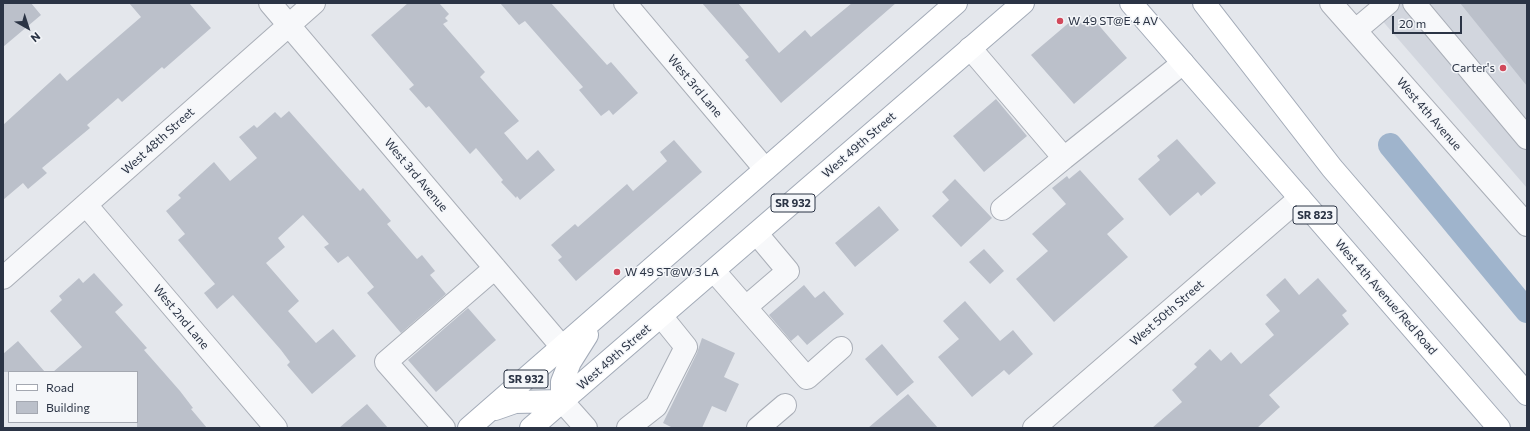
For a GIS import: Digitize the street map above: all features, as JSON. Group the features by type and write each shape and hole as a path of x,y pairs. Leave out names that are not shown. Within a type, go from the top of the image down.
{"main road":[{"name":"SR 932","path":"469,428 956,3"},
{"name":"West 49th Street","path":"531,428 1023,3"},
{"name":"West 4th Avenue/Red Road","path":"1131,3 1499,428"},
{"path":"1204,3 1332,168 1527,394"},
{"path":"490,410 515,402 562,401 562,382 570,362 600,315"}],"street":[{"name":"West 3rd Avenue","path":"270,3 562,347"},
{"name":"West 48th Street","path":"3,278 314,3"},
{"name":"West 3rd Lane","path":"625,3 765,169"},
{"name":"West 4th Avenue","path":"1331,3 1527,225"},
{"path":"1356,30 1388,3"},
{"path":"1414,3 1527,138"},
{"path":"970,48 1064,158"},
{"path":"1002,209 1183,64"},
{"name":"West 50th Street","path":"1034,428 1300,198"},
{"name":"West 2nd Lane","path":"86,205 276,428"},
{"path":"746,307 788,271 757,234"},
{"path":"444,428 386,362 495,268"},
{"path":"714,270 807,378 841,348"},
{"path":"628,428 656,406 686,348 661,316"},
{"path":"562,401 586,428"},
{"path":"758,428 785,405"}],"shaded area":[{"path":"1367,3 1527,3 1527,188"}],"building":[{"path":"3,3 31,3 41,15 3,47"},
{"path":"129,3 189,3 211,28 164,69 162,67 122,102 118,98 87,125 90,128 42,168 47,173 28,189 23,183 3,200 3,125 60,73 67,81 141,17"},
{"path":"408,3 439,3 449,14 445,18 448,21 443,24 485,72 480,77 519,121 504,133 527,160 538,150 555,170 520,200 517,196 516,198 501,182 503,180 476,148 470,154 429,106 426,108 409,89 414,85 371,35"},
{"path":"500,3 551,3 607,65 611,62 638,93 613,115 609,110 601,116 579,90 583,87 525,21 519,25"},
{"path":"702,3 738,3 779,53 805,30 811,37 852,3 896,3 781,103 745,60 749,57"},
{"path":"1460,3 1527,3 1527,86"},
{"path":"1090,15 1127,58 1074,104 1031,55 1071,21 1076,27"},
{"path":"996,99 1027,136 984,172 953,136"},
{"path":"289,111 360,191 363,188 391,221 387,224 417,259 422,255 435,271 430,275 446,294 401,333 367,293 374,287 348,256 338,263 324,247 329,244 303,215 278,238 285,247 266,263 299,301 288,311 316,343 333,329 356,356 312,394 287,365 290,362 281,350 233,295 217,309 204,293 215,284 178,240 185,234 166,211 181,198 178,195 214,162 230,181 257,158 239,137 254,125 257,128 275,112 281,118"},
{"path":"1177,139 1216,183 1201,196 1198,192 1170,216 1138,179 1160,160 1157,156"},
{"path":"674,140 702,172 576,281 558,260 562,257 551,245 575,224 578,227 627,184 633,191 667,161 660,152"},
{"path":"1080,170 1124,219 1107,234 1128,257 1054,322 1016,279 1048,251 1032,234 1066,204 1052,188 1067,176 1069,179"},
{"path":"955,179 992,218 961,247 932,216 949,200 942,192"},
{"path":"879,206 899,230 855,267 835,243"},
{"path":"984,249 1004,271 990,284 969,262"},
{"path":"94,273 123,305 115,312 147,348 144,350 180,391 193,408 191,409 207,428 137,428 138,371 54,371 82,347 50,311 62,300 59,296 79,278 83,283"},
{"path":"1285,278 1299,295 1318,278 1347,311 1342,315 1349,324 1269,395 1280,407 1257,428 1152,428 1182,402 1172,390 1197,367 1194,364 1210,349 1221,361 1231,352 1241,364 1274,335 1265,324 1280,311 1266,295"},
{"path":"804,285 815,298 824,291 844,314 807,345 798,335 791,341 769,315"},
{"path":"965,301 1000,341 1013,330 1033,354 1009,375 1004,370 972,397 938,357 959,339 943,321"},
{"path":"468,308 496,340 436,392 408,360"},
{"path":"702,338 735,353 724,377 739,384 726,412 712,406 702,428 673,428 663,423 697,353"},
{"path":"18,341 44,371 3,372 3,354"},
{"path":"882,344 914,382 897,396 865,359"},
{"path":"908,394 938,428 868,428"},
{"path":"367,404 388,428 339,428"}],"waterway":[{"path":"1390,145 1527,311"}],"place":[{"name":"W 49 ST@E 4 AV","path":"1060,21"},
{"name":"Carter's","path":"1503,68"},
{"name":"W 49 ST@W 3 LA","path":"617,272"}]}
